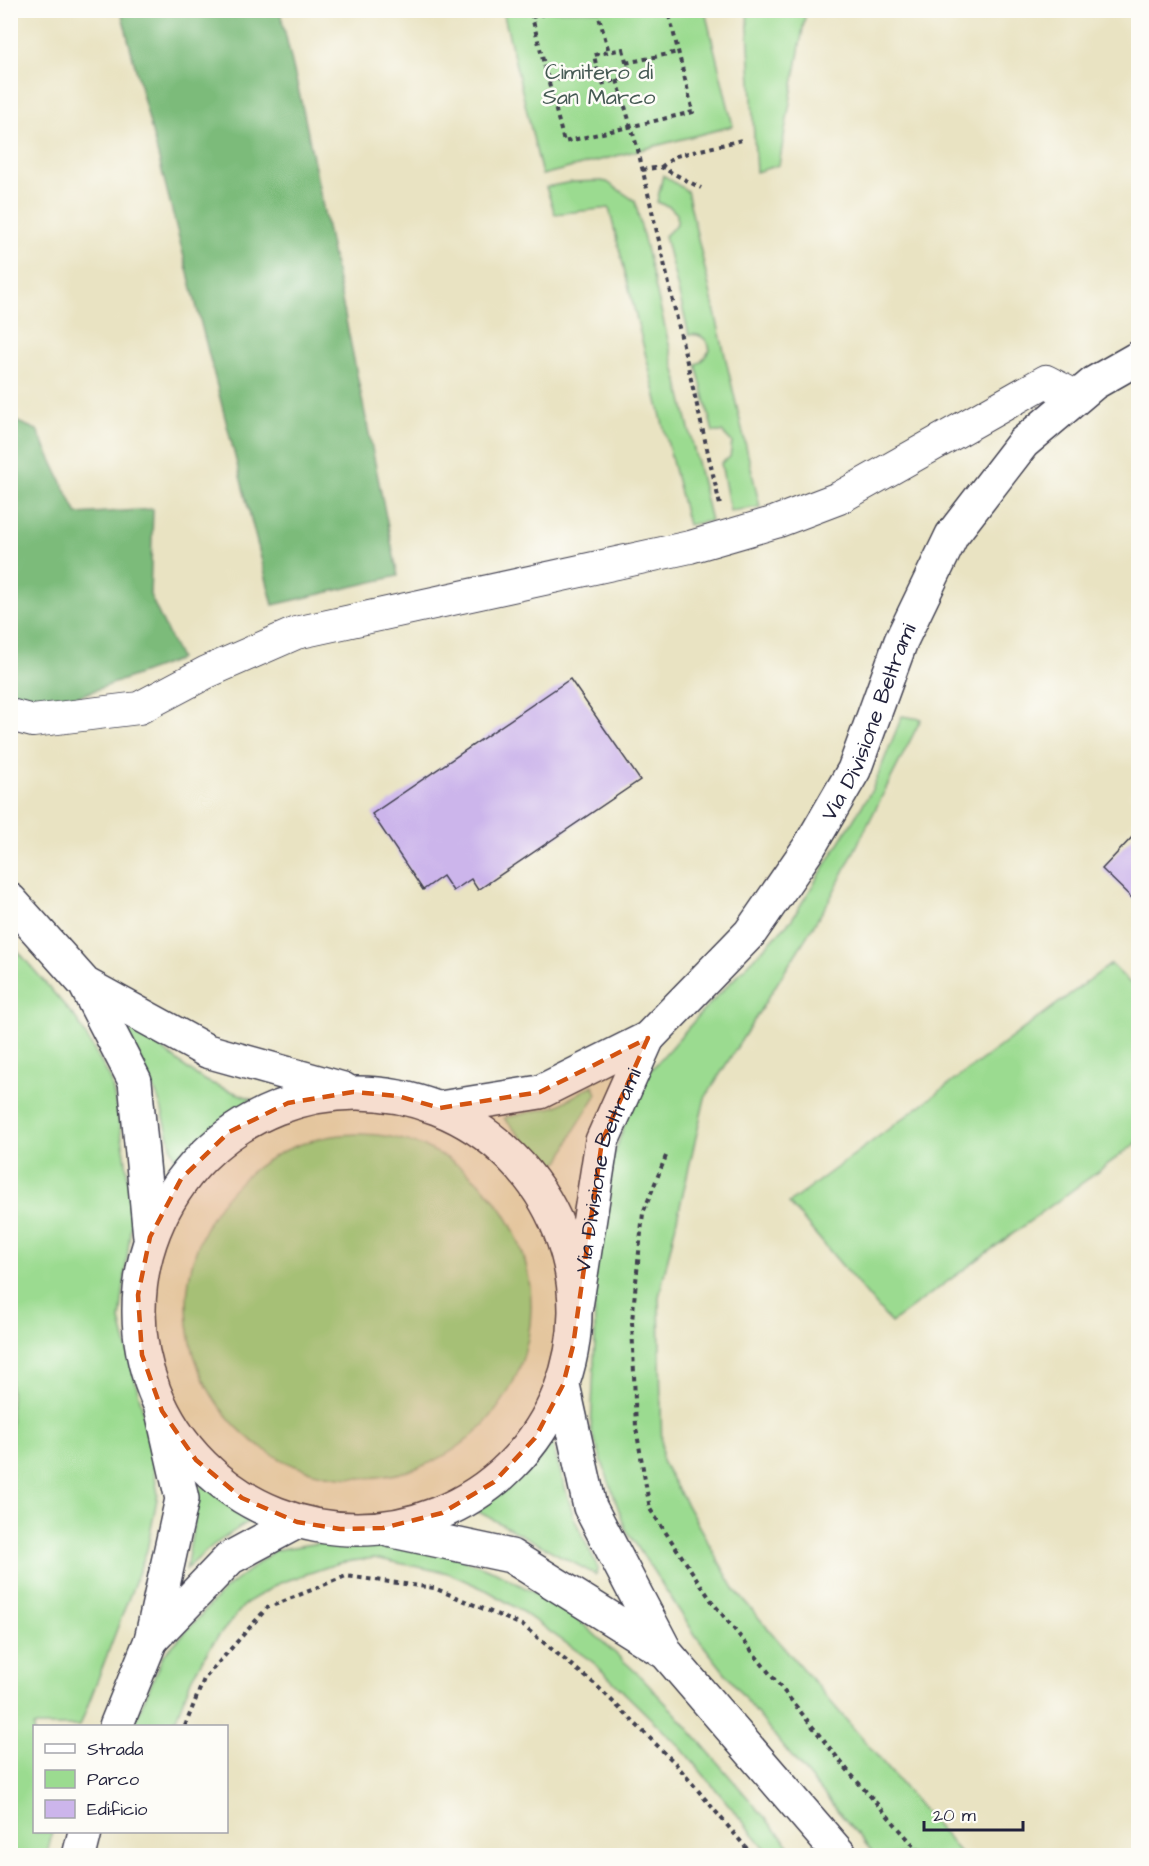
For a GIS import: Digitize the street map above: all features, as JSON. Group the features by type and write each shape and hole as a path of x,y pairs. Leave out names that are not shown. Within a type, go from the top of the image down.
{"main road":[{"name":"Via Divisione Beltrami","path":"440,1108 540,1092 648,1038 750,933 808,849 854,770 901,641 952,535 1023,443 1094,383 1138,358"},
{"path":"10,900 85,984 135,1081 150,1237"},
{"path":"85,984 207,1051 353,1092 398,1096 440,1108 494,1141 537,1187 565,1244 576,1306 573,1346 563,1385 535,1438 494,1482 442,1513 383,1528 340,1529 297,1522 242,1498 196,1460 162,1411"},
{"name":"Via Divisione Beltrami","path":"576,1306 602,1141 648,1038"},
{"path":"116,1725 151,1640 182,1500 162,1411 142,1355 138,1295 150,1237 181,1179 229,1132 288,1103 353,1092"},
{"path":"563,1385 590,1507 667,1654 841,1856"},
{"path":"151,1640 230,1558 297,1522"},
{"path":"383,1528 511,1556 667,1654"},
{"path":"79,1856 85,1833"}],"street":[{"path":"10,715 33,721 139,708 207,672 296,633 690,547 776,522 839,498 1046,381 1077,397"}],"path":[{"path":"562,10 532,17 564,142 693,112 668,10"},
{"path":"597,10 609,52"},
{"path":"623,49 630,77 600,84 594,55 609,52 623,49"},
{"path":"626,63 678,52"},
{"path":"548,81 597,70"},
{"path":"616,80 642,170 727,535"},
{"path":"642,170 661,167 676,156 742,140"},
{"path":"661,167 700,188"},
{"path":"666,1156 643,1213 632,1321 636,1428 650,1509 713,1603 849,1772 923,1856"},
{"path":"185,1725 204,1679 267,1608 346,1576 434,1588 522,1625 596,1685 675,1763 753,1856"}],"highlighted area":[{"path":"648,1038 602,1141 573,1346 563,1385 535,1438 494,1482 442,1513 383,1528 340,1529 297,1522 242,1498 196,1460 162,1411 142,1355 138,1295 150,1237 181,1179 229,1132 288,1103 353,1092 398,1096 440,1108 540,1092"}],"green space":[{"path":"121,11 280,11 304,114 398,576 273,605"},
{"name":"Cimitero di San Marco","path":"503,11 705,11 733,126 542,175"},
{"path":"747,11 806,11 779,165 756,172"},
{"path":"663,175 687,191 760,507 730,511 721,463 730,457 732,442 722,432 713,432 696,364 701,362 710,350 703,338 689,335 665,236 677,224 677,214 670,207 657,202"},
{"path":"572,182 607,182 635,201 711,521 688,525 609,208 555,214 546,187"},
{"path":"11,419 37,430 77,514 153,509 150,595 180,659 41,710 11,712"},
{"path":"902,716 921,719 829,901 705,1098 659,1297 662,1461 735,1590 962,1855 875,1855 782,1745 696,1636 625,1528 591,1430 595,1341 594,1286 600,1198 637,1086 702,1012 792,919 872,790"},
{"path":"11,943 77,1020 111,1080 125,1154 132,1215 120,1320 142,1407 158,1494 147,1550 80,1725 33,1725 33,1833 52,1833 47,1855 11,1855"},
{"path":"1111,964 1138,991 1138,1142 891,1323 789,1203"},
{"path":"127,1030 154,1043 201,1078 252,1099 226,1115 177,1164 159,1100"},
{"path":"593,1085 597,1094 575,1129 560,1161 548,1168 504,1118 557,1106"},
{"path":"359,1134 393,1137 425,1147 455,1163 481,1184 502,1210 518,1240 528,1272 531,1306 528,1340 518,1372 502,1402 481,1428 455,1449 425,1465 393,1475 359,1478 325,1475 293,1465 263,1449 237,1428 216,1402 200,1372 190,1340 187,1306 190,1272 200,1240 216,1210 237,1184 263,1163 293,1147 325,1137"},
{"path":"551,1440 574,1518 598,1568 596,1575 473,1509 529,1466"},
{"path":"202,1477 236,1501 261,1513 212,1546 186,1569"},
{"path":"331,1541 369,1541 443,1552 496,1572 570,1612 638,1674 675,1713 797,1855 771,1855 681,1748 594,1663 518,1609 488,1591 448,1573 374,1558 339,1563 280,1583 246,1603 213,1643 192,1677 173,1725 133,1725 163,1656 226,1588 275,1550"}],"building":[{"path":"570,679 640,780 478,890 471,879 453,891 443,876 423,890 372,814"},
{"path":"1138,831 1138,904 1102,869"}]}
